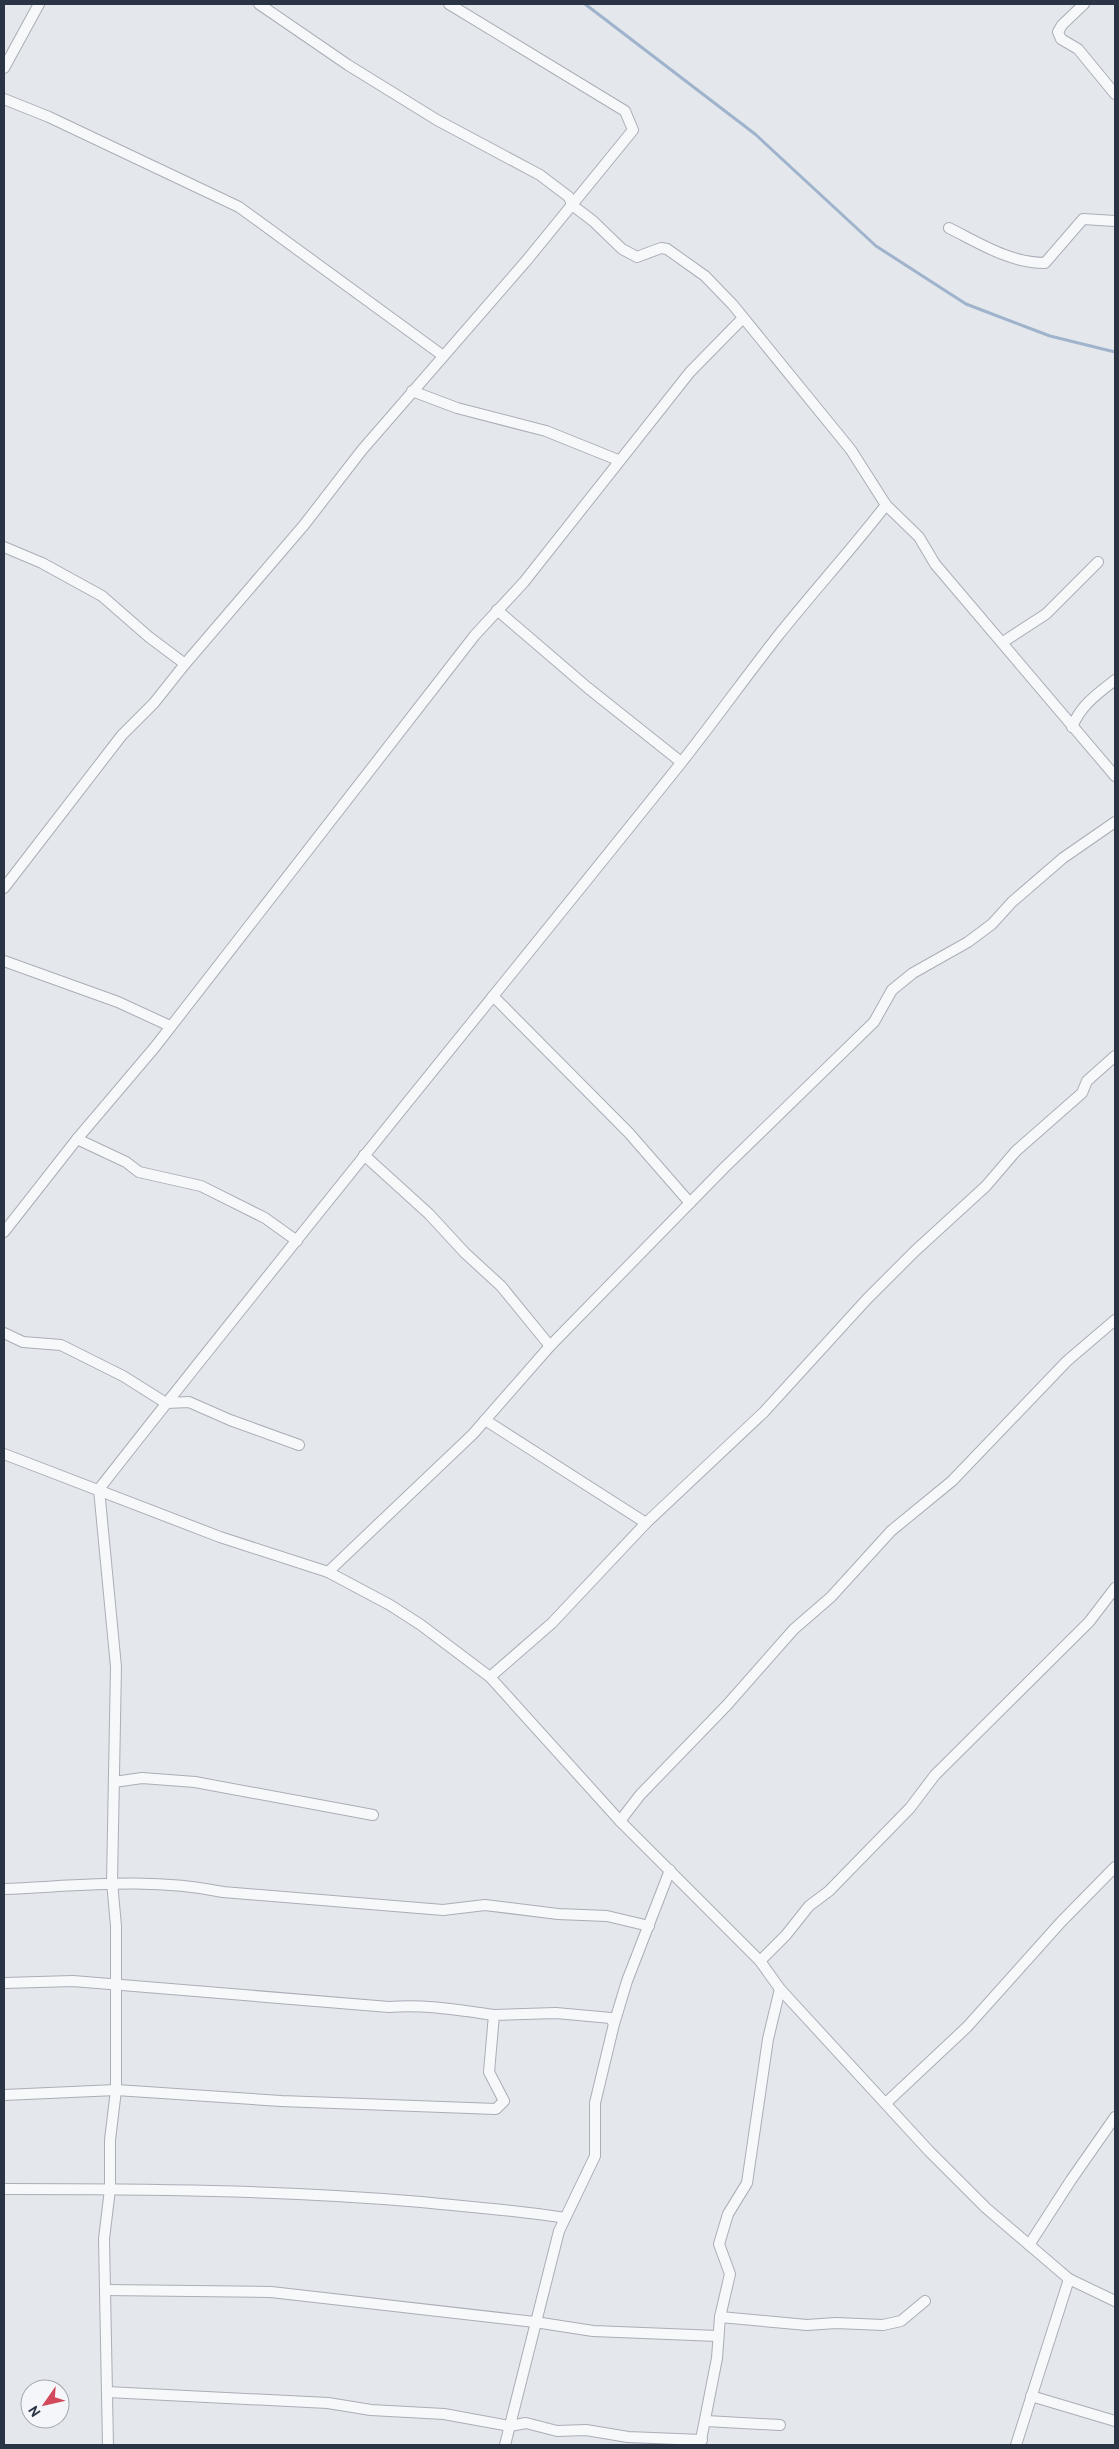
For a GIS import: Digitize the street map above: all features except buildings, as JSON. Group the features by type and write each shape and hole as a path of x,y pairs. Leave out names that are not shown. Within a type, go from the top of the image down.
{"street":[{"path":"4,68 39,4"},
{"path":"259,4 348,65 450,128 508,156 540,175 569,197 572,205 593,221 622,249 633,256 661,248 678,256 721,291 851,450 886,505 920,537 935,564 1115,776"},
{"path":"4,888 122,735 154,702 304,525 362,450 442,356 503,289 633,130 625,111 449,4"},
{"path":"1084,4 1062,25 1058,32 1061,39 1078,49 1115,94"},
{"path":"4,99 49,117 239,207 442,356"},
{"path":"949,228 1008,257 1030,263 1045,263 1083,219 1115,221"},
{"path":"4,1232 170,1026 497,610 524,582 618,460 690,372 743,318"},
{"path":"412,391 457,408 546,431 618,460"},
{"path":"108,2445 104,2239 110,2190 110,2140 116,2090 116,1926 112,1882 116,1667 99,1490 247,1300 297,1241 364,1155 682,762 779,634 886,505"},
{"path":"4,547 42,563 102,596 149,637 185,664"},
{"path":"1003,642 1046,614 1098,562"},
{"path":"497,610 588,688 682,762"},
{"path":"1072,727 1077,714 1089,700 1115,680"},
{"path":"328,1572 393,1512 485,1420 550,1346 690,1203 874,1022 892,990 913,973 973,938 1064,858 1115,822"},
{"path":"4,961 118,1002 170,1026"},
{"path":"493,996 629,1133 690,1203"},
{"path":"490,1677 552,1623 646,1523 764,1412 915,1251 986,1186 1016,1151 1082,1093 1087,1081 1115,1056"},
{"path":"77,1140 126,1162 139,1172 156,1174 201,1186 264,1218 297,1241"},
{"path":"364,1155 430,1214 465,1253 500,1286 550,1346"},
{"path":"620,1821 640,1795 727,1705 794,1629 831,1597 891,1532 952,1481 1067,1361 1115,1320"},
{"path":"4,1334 23,1342 61,1345 124,1376 166,1403 189,1402 230,1420 299,1445"},
{"path":"485,1420 646,1523"},
{"path":"4,1454 220,1537 328,1572 390,1605 490,1677 620,1821 760,1961 780,1989 935,2158 986,2208 1069,2279 1115,2301"},
{"path":"760,1961 786,1935 809,1906 835,1885 910,1808 935,1775 1089,1622 1115,1588"},
{"path":"114,1782 142,1778 195,1782 373,1814"},
{"path":"886,2103 967,2027 1061,1922 1115,1867"},
{"path":"505,2445 559,2231 595,2156 595,2103 614,2024 627,1981 670,1870"},
{"path":"4,1889 112,1882 189,1885 223,1892 443,1910 485,1905 558,1914 607,1916 649,1926"},
{"path":"4,1983 73,1981 380,2007 449,2008 494,2015 556,2013 611,2018 614,2024"},
{"path":"107,2392 328,2403 370,2410 444,2414 510,2426 526,2423 557,2431 586,2430 628,2437 701,2443 717,2358 720,2316 730,2274 719,2244 728,2214 747,2183 768,2039 780,1989"},
{"path":"4,2095 116,2090 282,2101 496,2109 504,2101 489,2072 494,2015"},
{"path":"1029,2245 1115,2117"},
{"path":"4,2189 154,2189 371,2198 516,2210 564,2218"},
{"path":"1016,2445 1069,2279"},
{"path":"105,2290 270,2292 536,2322 593,2331 718,2336"},
{"path":"720,2316 807,2325 836,2323 883,2325 901,2321 926,2301"},
{"path":"1031,2396 1115,2421"},
{"path":"706,2421 780,2425"}],"waterway":[{"path":"585,4 755,134 876,246 966,304 1050,336 1115,352"}]}
